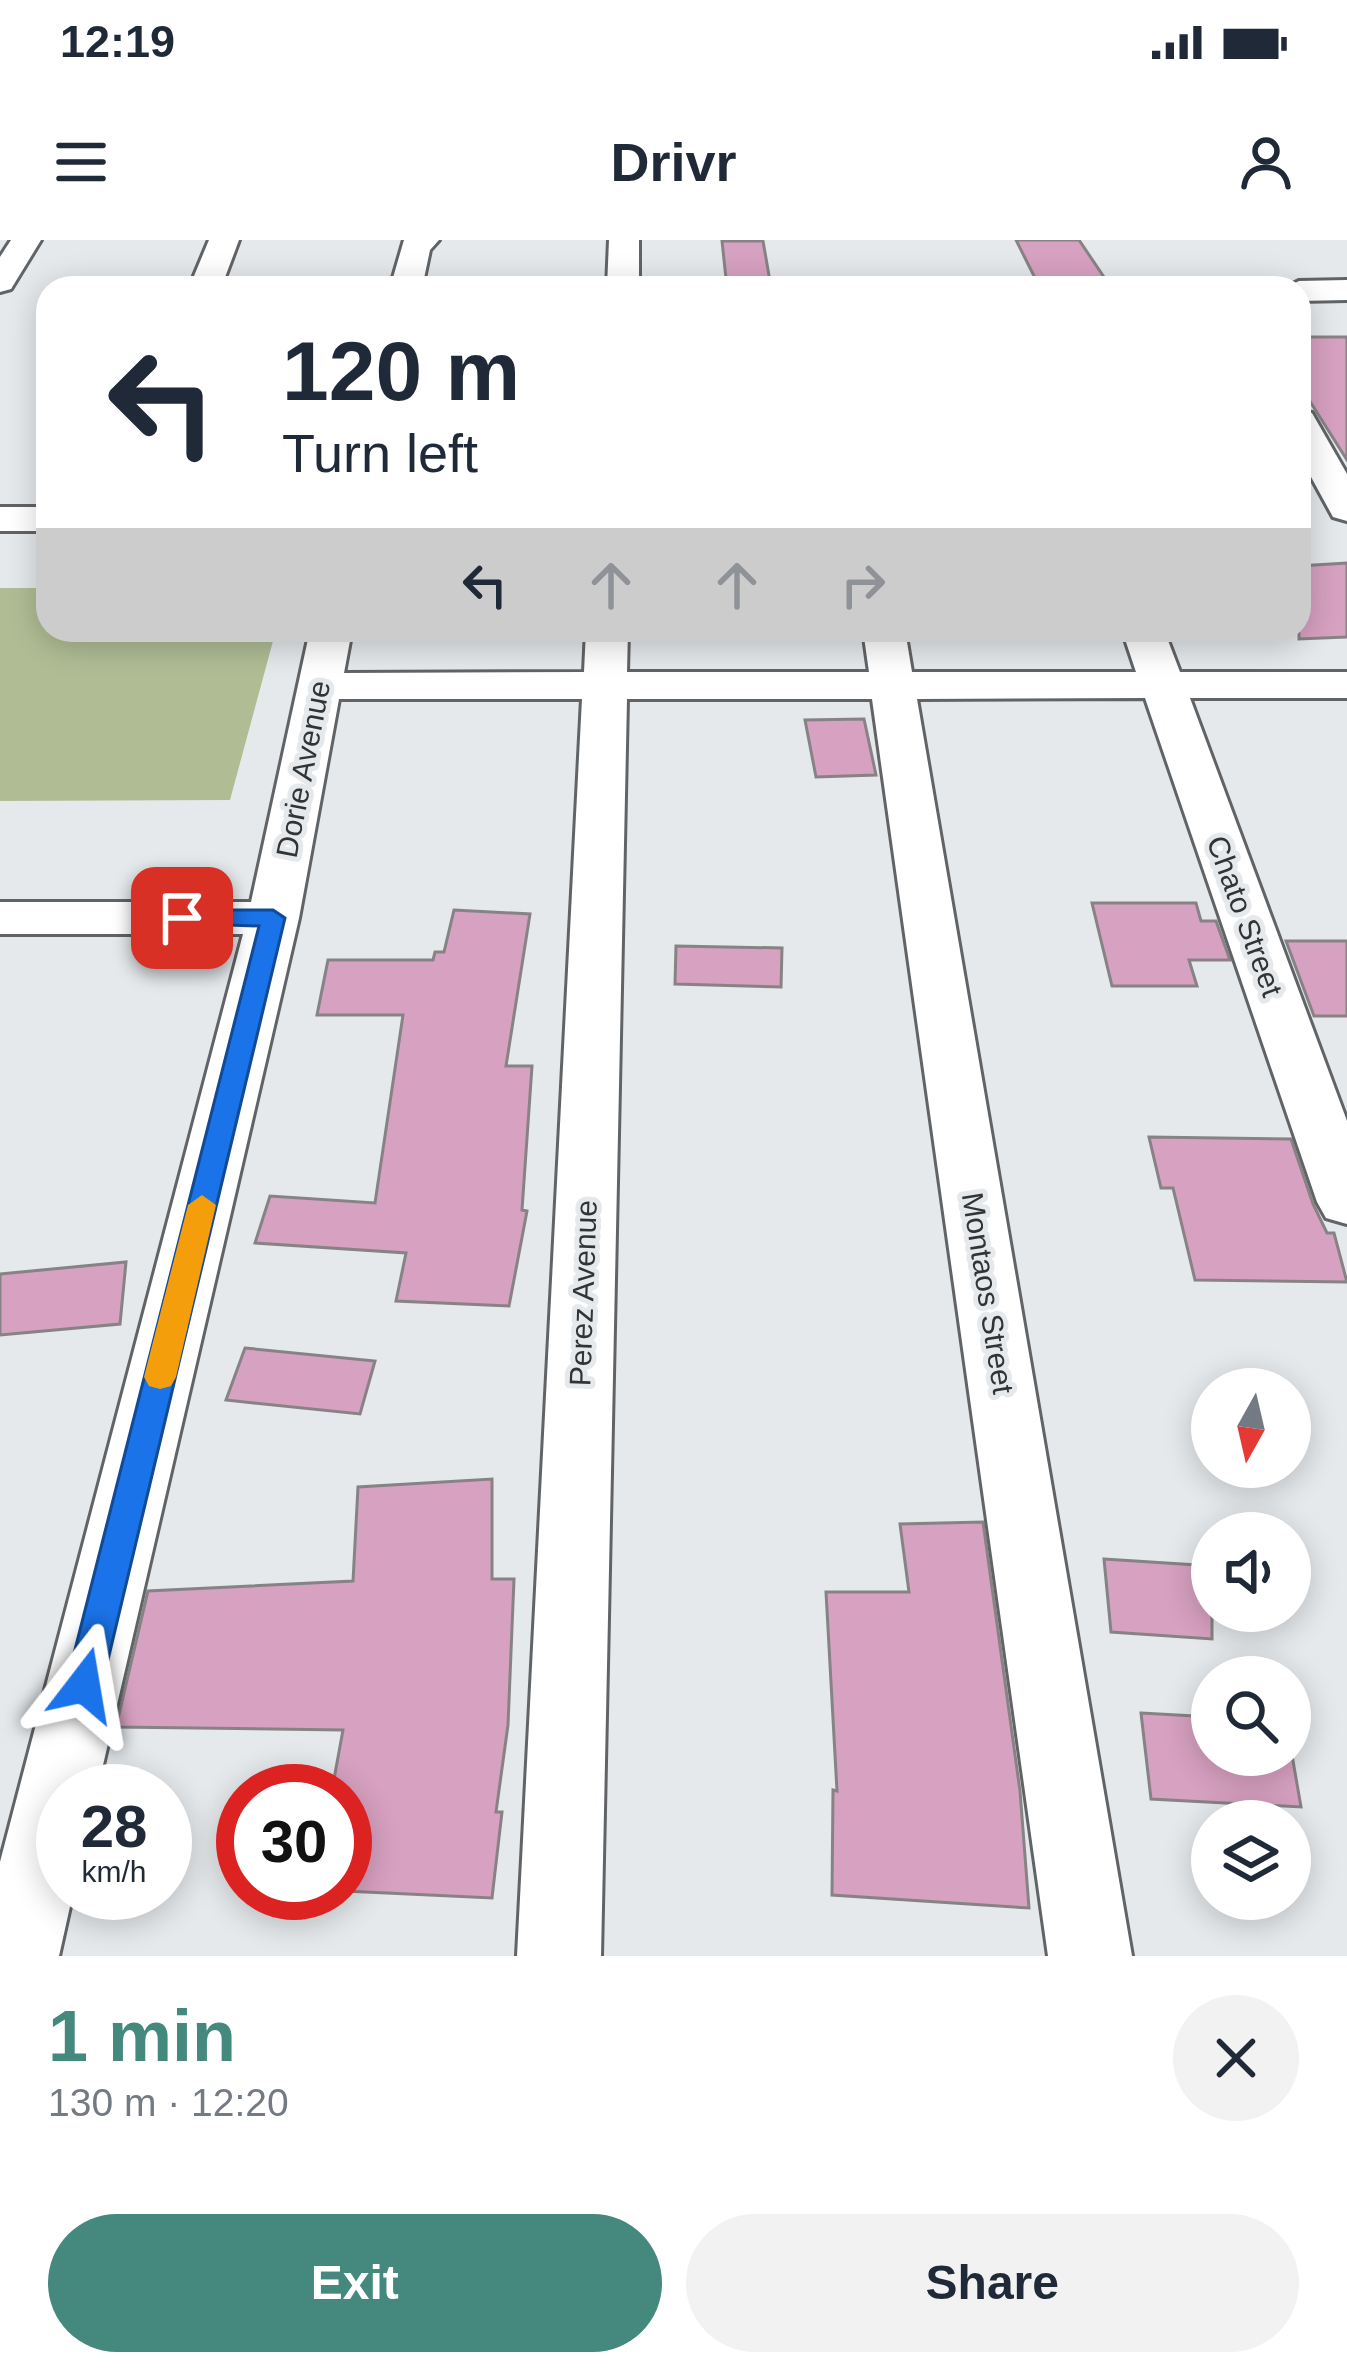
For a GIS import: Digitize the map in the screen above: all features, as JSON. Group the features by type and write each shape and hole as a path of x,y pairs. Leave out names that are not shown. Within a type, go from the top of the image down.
{"street":[{"path":"0,282 26,240"},
{"path":"210,276 224,240"},
{"path":"409,276 415,246 424,240"},
{"path":"623,276 624,240"},
{"path":"1311,291 1347,290"},
{"path":"1311,443 1347,509"},
{"path":"0,519 36,519"},
{"name":"Chato Street","path":"1147,642 1347,1202"},
{"path":"325,658 890,658 1163,686 1347,686"},
{"name":"Dorie Avenue","path":"17,1956 273,918 325,658"},
{"name":"Perez Avenue","path":"559,1956 606,658"},
{"name":"Montaos Street","path":"890,658 1090,1956"},
{"path":"0,918 273,918"}],"green space":[{"path":"0,588 36,588 36,642 273,642 230,800 0,801"}],"building":[{"path":"1016,240 1079,240 1103,276 1034,276"},
{"path":"722,241 763,241 769,276 726,276"},
{"path":"1311,337 1347,337 1347,460 1311,403"},
{"path":"1347,563 1347,637 1311,638 1311,565"},
{"path":"864,719 876,775 816,777 805,720"},
{"path":"1092,903 1196,903 1201,921 1216,921 1230,960 1189,960 1197,986 1112,986"},
{"path":"454,910 530,914 506,1066 532,1066 522,1210 527,1211 509,1306 396,1301 406,1253 255,1243 270,1196 375,1203 403,1015 317,1015 328,960 433,960 435,952 444,952"},
{"path":"1286,941 1347,941 1347,1016 1314,1016"},
{"path":"676,946 782,948 781,987 675,984"},
{"path":"1149,1137 1291,1139 1313,1204 1327,1233 1334,1233 1347,1282 1195,1280 1173,1188 1161,1188"},
{"path":"126,1262 120,1324 0,1335 0,1274"},
{"path":"245,1348 375,1361 360,1414 226,1400"},
{"path":"492,1479 492,1579 514,1579 508,1725 496,1812 502,1812 492,1898 372,1892 372,1764 337,1764 343,1730 116,1727 148,1591 353,1581 358,1487"},
{"path":"983,1522 1020,1791 1029,1908 832,1895 833,1790 837,1791 826,1592 909,1592 900,1524"},
{"path":"1104,1559 1191,1565 1191,1632 1212,1632 1212,1639 1111,1632"},
{"path":"1141,1713 1191,1716 1191,1776 1296,1776 1300,1800 1191,1801 1151,1799"}],"slow traffic":[{"path":"160,1377 202,1205"}],"route":[{"path":"84,1685 273,918 182,918"}]}
